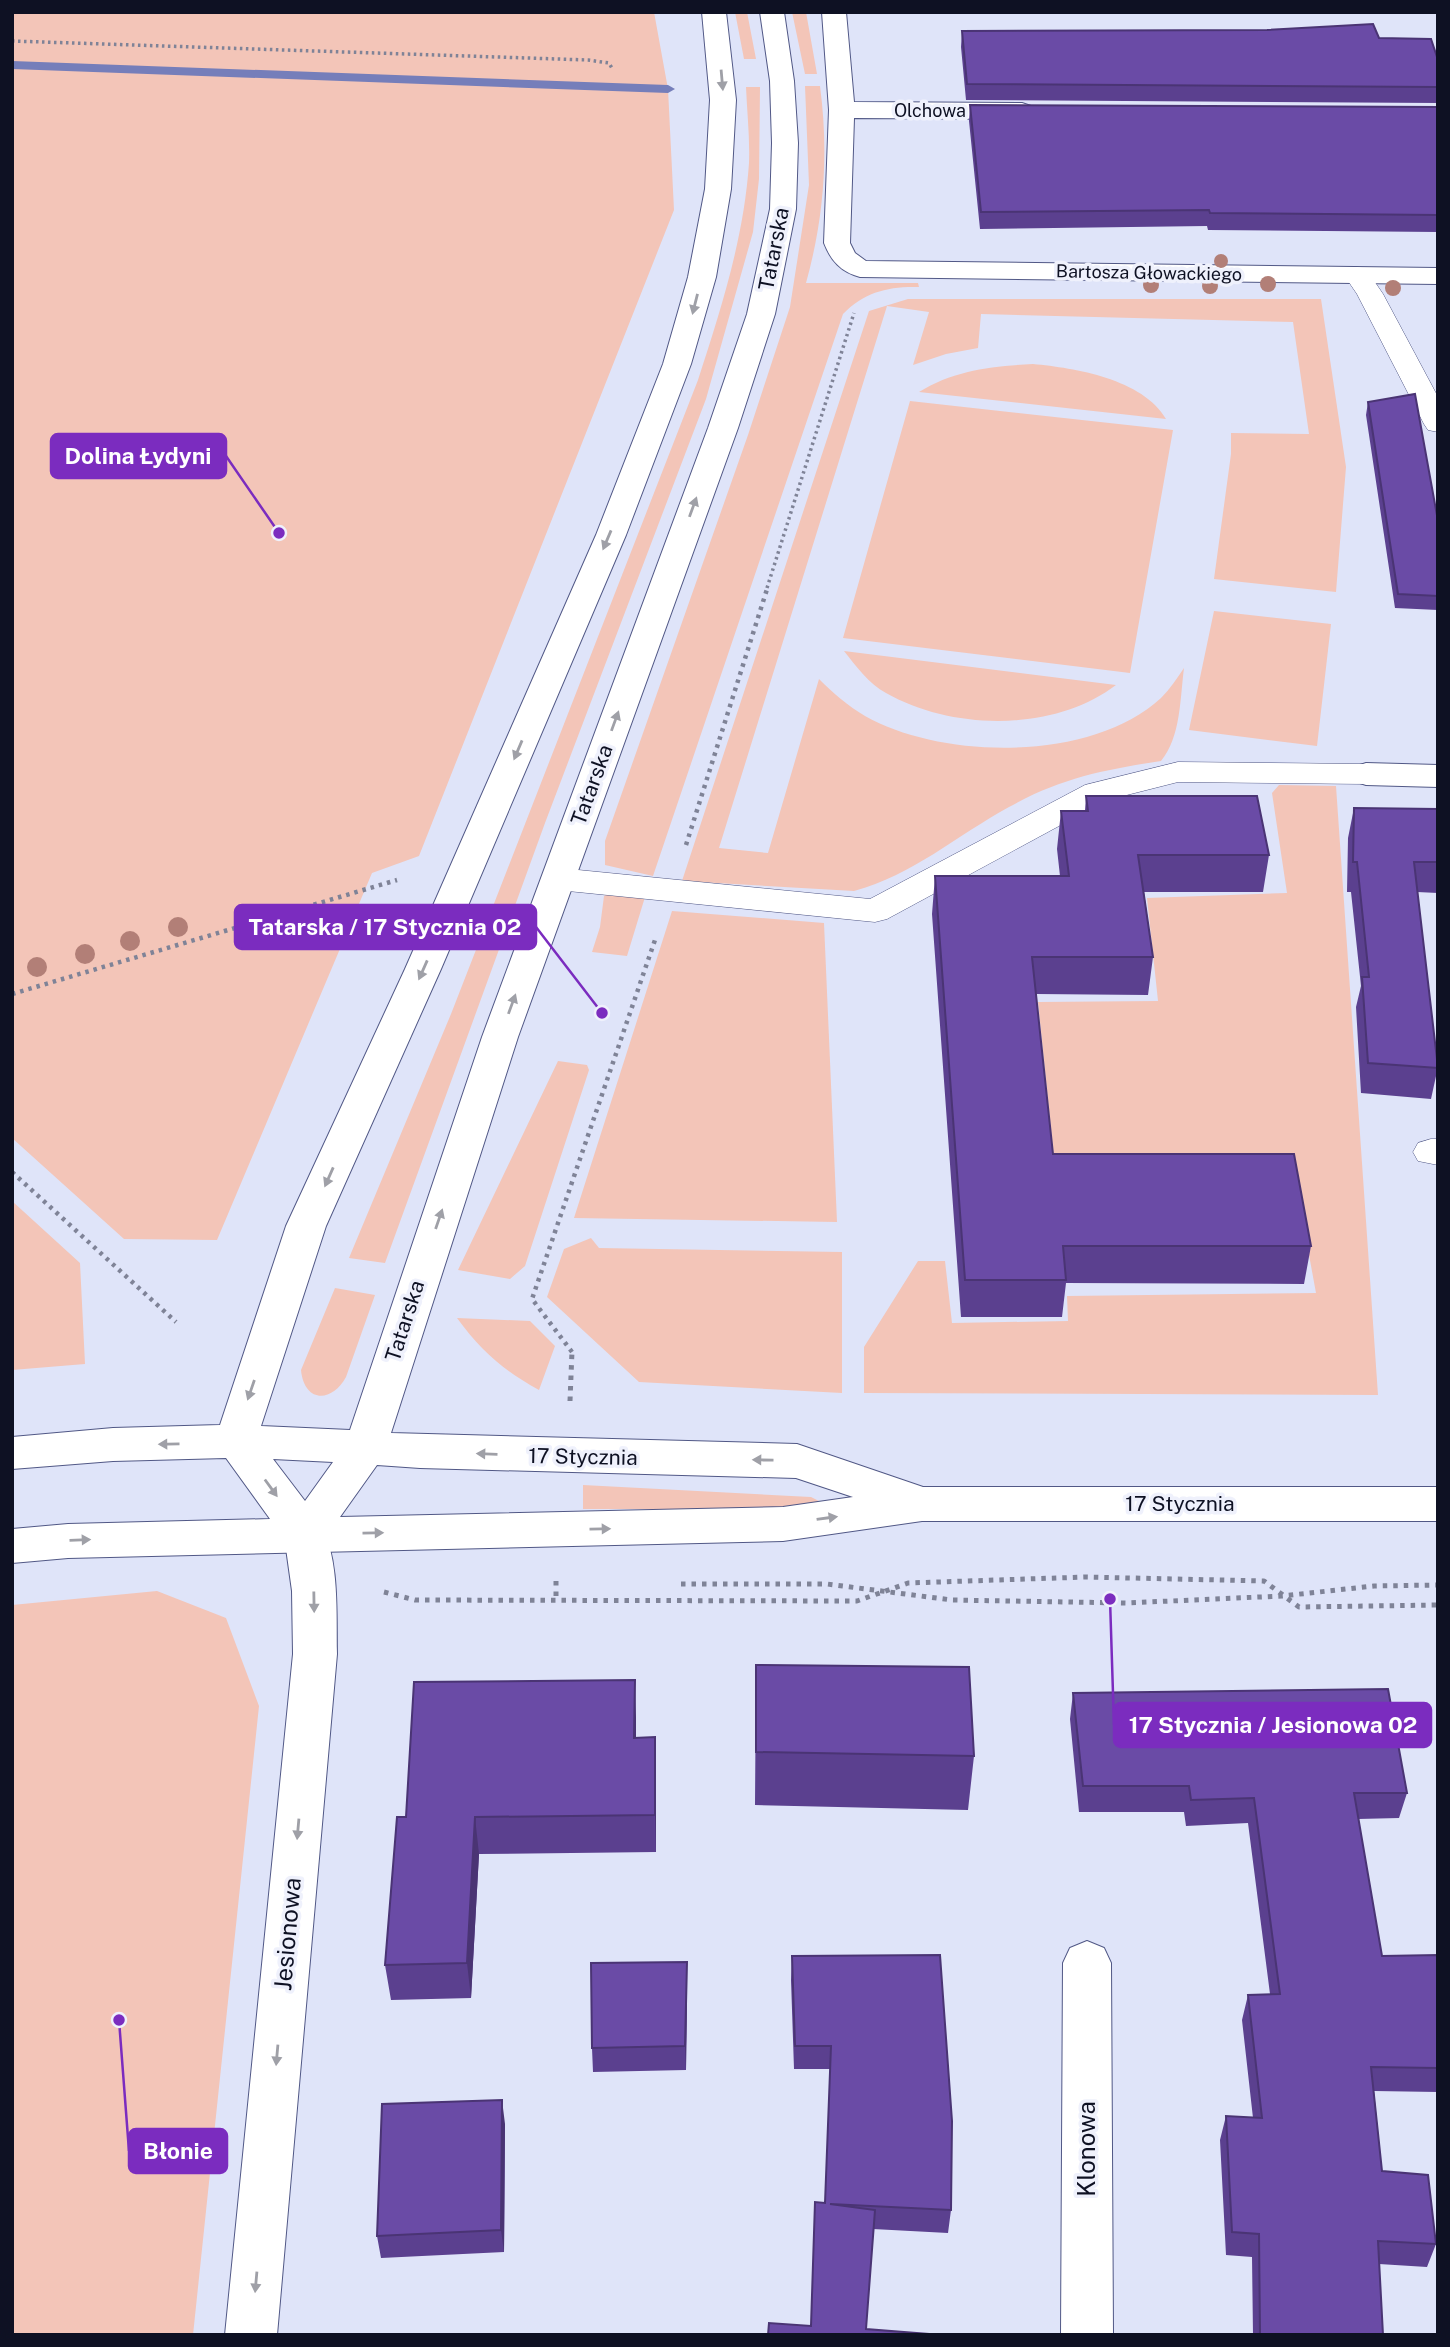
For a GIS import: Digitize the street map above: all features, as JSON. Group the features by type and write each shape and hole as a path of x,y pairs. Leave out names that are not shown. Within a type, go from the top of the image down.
{"main road":[{"path":"305,1534 237,1442 244,1411 306,1227 457,895 654,428 692,315 715,225 724,149 723,81 714,12"},
{"name":"Tatarska","path":"305,1534 366,1447 478,1102 723,428 761,314 783,209 785,144 782,81 772,12"},
{"path":"834,12 842,110"},
{"name":"Olchowa","path":"842,110 1053,111"},
{"name":"Bartosza Głowackiego","path":"842,110 837,243 843,257 860,269 1438,276"},
{"path":"1366,774 1438,776"},
{"name":"17 Stycznia","path":"12,1453 65,1447 237,1442 366,1447 433,1453 797,1461 922,1504"},
{"name":"17 Stycznia","path":"12,1546 68,1541 305,1534 783,1524 922,1504 1438,1504"},
{"name":"Jesionowa","path":"251,2335 315,1654 314,1591 305,1534"},
{"name":"Klonowa","path":"1087,1963 1087,2335"}],"lane":[{"path":"1357,275 1370,294 1438,424"},
{"path":"558,879 875,911 1096,792 1178,772 1366,774"}],"path":[{"path":"12,41 588,60 609,63 614,70"},
{"path":"572,1375 572,1349 532,1299 672,890 857,303"},
{"path":"12,994 397,880"},
{"path":"12,1172 176,1322"},
{"path":"392,1588 384,1592 415,1600 857,1601 908,1583 1086,1577 1264,1581 1299,1607 1438,1605"},
{"path":"669,1584 827,1584 952,1600 1126,1603 1283,1596 1374,1586 1438,1586"},
{"path":"543,1587 568,1586"}],"shaded area":[{"path":"12,12 654,12 668,89 674,210 419,856 372,873 217,1240 124,1239 12,1138"},
{"path":"735,12 747,12 756,59 744,59"},
{"path":"792,12 806,12 817,74 805,74"},
{"path":"805,86 820,86 824,136 821,210 806,283 918,283 919,287 878,292 860,300 843,314 653,876 605,865 605,841 748,435 790,307 809,185"},
{"path":"746,87 760,87 759,179 753,232 706,399 545,823 385,1263 349,1258 451,1014 698,380 723,300 742,219 749,163"},
{"path":"908,299 1321,299 1346,467 1336,592 1214,579 1231,454 1231,433 1309,434 1293,322 981,314 978,348 946,354 913,365 929,312 887,306 719,848 768,853 819,679 865,716 897,730 934,741 975,747 1016,748 1058,743 1097,734 1132,719 1161,698 1184,668 1172,741 1161,761 1101,772 1065,782 1028,797 915,865 854,891 682,881 869,311"},
{"path":"1033,364 1087,373 1125,385 1155,405 1166,419 919,392 974,370"},
{"path":"910,401 1173,430 1130,673 843,638"},
{"path":"1214,611 1331,624 1317,746 1189,730"},
{"path":"844,651 1116,685 1091,700 1063,711 1034,718 972,720 941,714 886,693 868,680"},
{"path":"1279,785 1336,786 1378,1395 864,1393 864,1347 918,1261 945,1261 952,1323 1068,1321 1067,1296 1316,1293 1296,1184 1056,1180 1038,1002 1158,1001 1147,898 1287,893 1272,793"},
{"path":"613,892 645,897 627,956 592,952 600,927 604,896"},
{"path":"672,911 824,923 837,1222 574,1218"},
{"path":"558,1061 587,1065 589,1070 525,1266 510,1279 458,1270"},
{"path":"12,1201 80,1263 85,1364 12,1370"},
{"path":"591,1238 599,1248 842,1252 842,1393 639,1382 547,1297 564,1249"},
{"path":"335,1288 375,1295 346,1377 333,1392 319,1396 307,1388 301,1370"},
{"path":"457,1318 530,1321 555,1346 539,1390 494,1359"},
{"path":"583,1485 811,1497 821,1502 813,1509 583,1509"},
{"path":"157,1591 226,1618 259,1706 193,2335 12,2335 12,1605"}],"building":[{"path":"1373,24 1379,38 1431,39 1438,60 1438,87 967,84 962,31 1267,30"},
{"path":"970,105 1438,107 1438,215 1210,213 1209,210 981,212"},
{"path":"1415,394 1438,521 1438,596 1398,594 1368,402"},
{"path":"1086,796 1257,796 1269,855 1138,855 1153,957 1032,957 1053,1154 1294,1154 1311,1246 1063,1246 1066,1280 965,1280 935,876 1069,876 1061,811 1088,811"},
{"path":"1354,808 1438,809 1438,862 1414,862 1438,1068 1368,1063 1362,977 1369,977 1357,862 1353,862"},
{"path":"756,1665 969,1667 974,1756 756,1752"},
{"path":"635,1680 634,1738 655,1737 655,1815 475,1817 467,1963 385,1965 397,1817 406,1817 414,1682"},
{"path":"1388,1689 1407,1793 1354,1793 1382,1956 1438,1955 1438,2068 1371,2067 1382,2171 1428,2175 1436,2244 1378,2241 1383,2335 1260,2335 1259,2234 1232,2232 1226,2116 1262,2118 1248,1995 1280,1994 1254,1798 1191,1800 1189,1786 1083,1786 1073,1693"},
{"path":"940,1955 952,2121 951,2210 830,2204 875,2210 866,2329 942,2335 768,2335 769,2323 811,2326 815,2202 825,2203 831,2046 795,2046 792,1956"},
{"path":"687,1962 685,2046 592,2048 591,1963"},
{"path":"502,2100 501,2230 377,2236 382,2104"}],"waterway":[{"path":"12,65 668,89"}],"place":[{"name":"Dolina Łydyni","path":"279,533"},
{"name":"Tatarska / 17 Stycznia 02","path":"602,1013"},
{"name":"17 Stycznia / Jesionowa 02","path":"1110,1599"},
{"name":"Błonie","path":"119,2020"}]}
